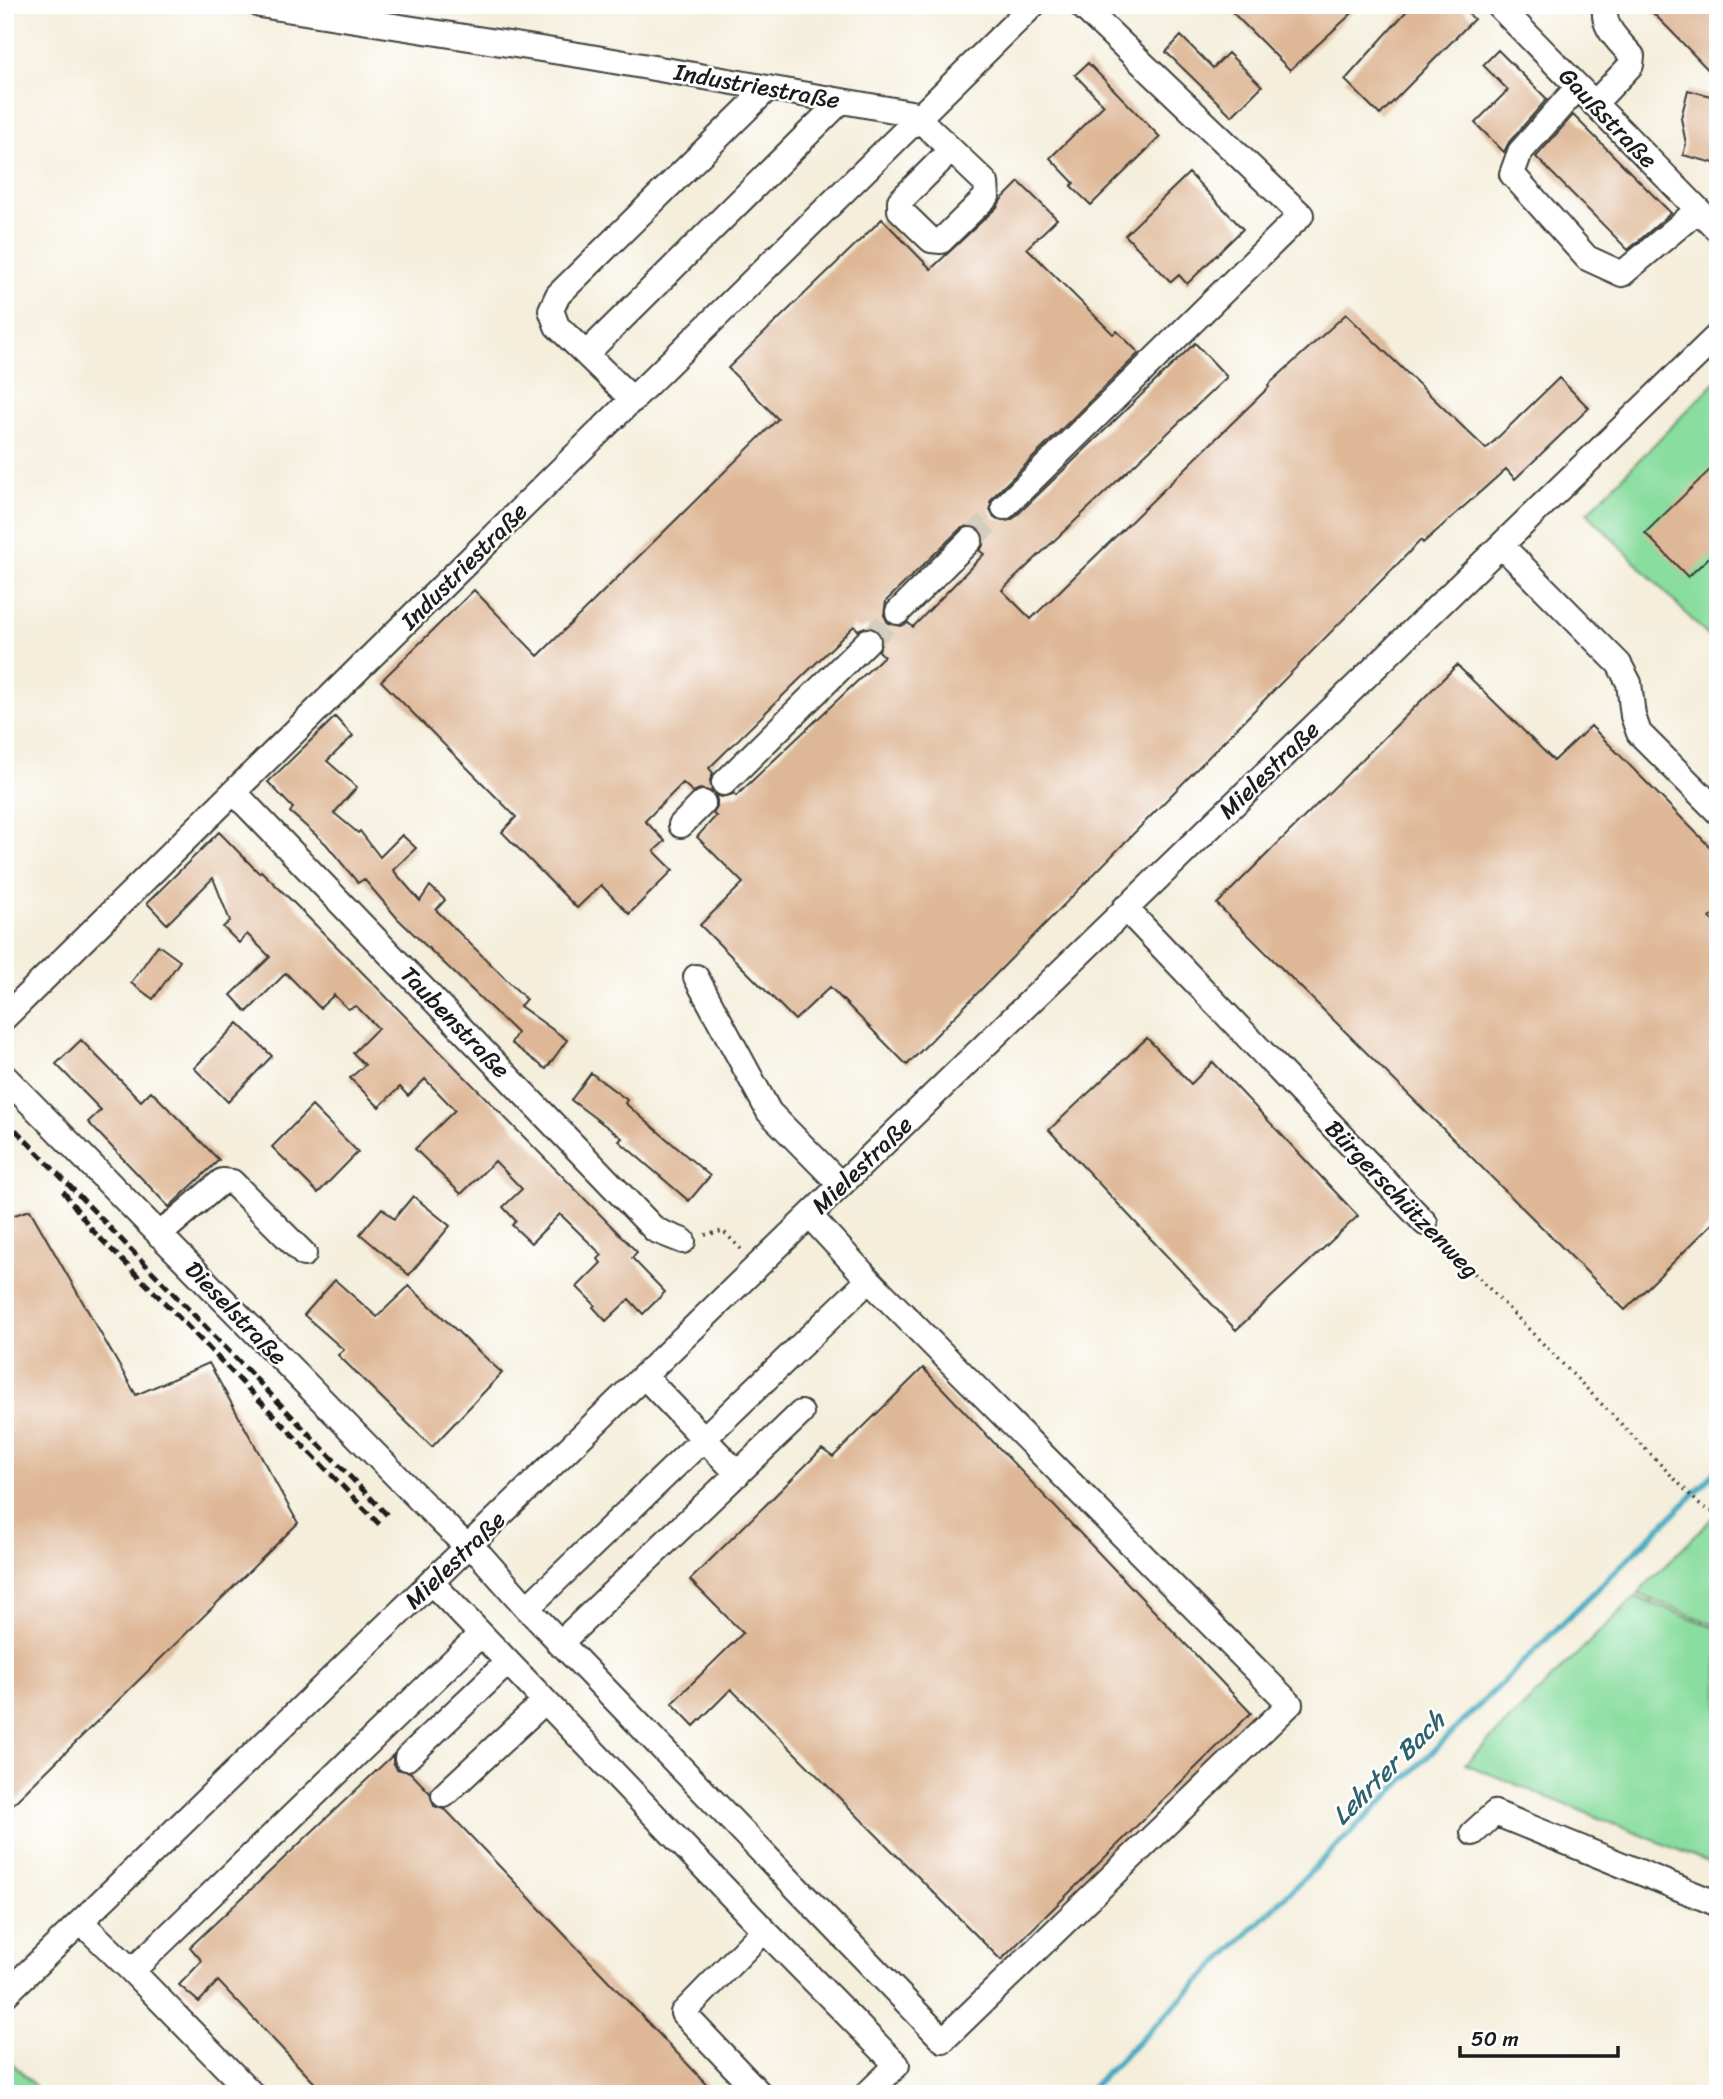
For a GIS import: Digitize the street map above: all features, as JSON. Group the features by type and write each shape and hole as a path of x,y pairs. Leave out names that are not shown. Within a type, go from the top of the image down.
{"street":[{"name":"Industriestraße","path":"260,5 585,56 920,117"},
{"name":"Industriestraße","path":"5,1017 1033,5"},
{"path":"1004,507 1301,215 1081,5"},
{"name":"Gaußstraße","path":"1499,5 1718,230"},
{"path":"1605,5 1603,14 1611,33 1632,55 1631,65 1586,96 1520,152 1512,174 1587,258 1622,274 1698,210"},
{"path":"633,400 557,326 551,310 558,295 768,88"},
{"path":"586,354 841,101"},
{"path":"920,117 951,150"},
{"name":"Mielestraße","path":"5,1995 1718,335"},
{"path":"898,612 970,540"},
{"path":"1502,546 1619,664 1629,683 1633,716 1639,733 1718,813"},
{"path":"724,783 868,641"},
{"name":"Taubenstraße","path":"235,793 655,1230 683,1241"},
{"path":"681,824 703,803"},
{"name":"Bürgerschützenweg","path":"1125,908 1425,1223"},
{"path":"696,977 769,1112 841,1185"},
{"name":"Dieselstraße","path":"5,1077 456,1536 481,1556 559,1644 943,2040 1290,1704 869,1280"},
{"path":"159,1235 222,1181 232,1182 304,1254"},
{"path":"527,1608 869,1280 810,1216"},
{"path":"644,1376 737,1474"},
{"path":"559,1644 801,1413"},
{"path":"432,1583 897,2065 867,2094"},
{"path":"132,1971 481,1634"},
{"path":"407,1758 507,1663"},
{"path":"444,1795 544,1702"},
{"path":"1473,1833 1495,1813 1718,1904"},
{"path":"81,1922 253,2094"},
{"path":"760,2094 683,2012 764,1930"}],"path":[{"name":"Bürgerschützenweg","path":"1425,1223 1681,1487 1700,1505 1711,1511 1718,1508"},
{"path":"683,1241 723,1231 758,1266"}],"green space":[{"path":"1718,379 1718,646 1587,513"},
{"path":"1718,1512 1718,1626 1637,1594"},
{"path":"1635,1597 1718,1629 1718,1866 1465,1764"},
{"path":"5,2056 43,2094 5,2094"}],"building":[{"path":"1225,5 1361,5 1290,70"},
{"path":"1412,5 1459,5 1474,19 1380,115 1345,80"},
{"path":"1645,5 1718,5 1718,80 1671,31"},
{"path":"1181,36 1213,68 1228,53 1262,86 1232,116 1166,52"},
{"path":"1498,50 1547,99 1509,142 1504,152 1475,123 1508,90 1483,65"},
{"path":"1088,63 1160,137 1091,205 1071,186 1074,183 1050,158 1104,105 1075,75"},
{"path":"1688,90 1718,98 1718,164 1683,155 1686,144 1681,118"},
{"path":"1573,115 1671,213 1628,250 1536,157"},
{"path":"1189,173 1243,229 1187,284 1179,275 1171,282 1125,235"},
{"path":"1019,182 1057,219 1027,248 1113,334 1117,331 1139,353 994,496 990,502 990,510 994,518 1007,521 1014,518 1195,343 1227,377 1002,590 1031,619 1269,387 1268,385 1346,314 1486,449 1559,378 1589,408 1515,479 1506,469 1423,543 1421,540 907,1065 830,987 795,1020 700,925 743,883 697,837 716,816 713,814 717,807 715,794 721,797 734,794 736,796 884,656 879,651 882,638 878,630 865,627 858,630 854,626 709,768 713,773 710,780 712,792 700,789 693,792 683,783 645,821 665,841 654,851 673,870 629,914 601,885 577,908 502,832 516,817 381,681 474,590 538,656 778,419 728,368 882,219 931,269 997,207","holes":["974,526 981,530 984,543 980,551 984,554 913,627 908,623 901,626 888,623 884,615 886,601 960,529"]},
{"path":"1718,462 1718,549 1688,577 1645,533"},
{"path":"1457,665 1554,761 1591,726 1718,855 1718,911 1710,918 1718,926 1718,1218 1625,1310 1217,904"},
{"path":"335,717 353,736 327,761 357,787 334,813 358,833 360,831 380,857 402,835 416,848 393,870 420,901 430,886 445,900 436,910 526,999 520,1006 567,1040 546,1069 511,1043 517,1033 398,919 364,879 358,883 326,844 290,812 293,808 268,782"},
{"path":"219,832 259,873 261,871 291,900 637,1252 632,1258 665,1292 643,1314 629,1299 606,1321 593,1307 595,1305 577,1287 601,1263 598,1259 602,1255 560,1214 531,1243 512,1225 516,1221 503,1207 522,1189 495,1161 461,1194 415,1149 455,1110 425,1079 408,1096 400,1087 379,1107 350,1078 365,1065 353,1053 378,1028 356,1006 348,1009 334,995 320,1008 286,973 247,1012 231,995 270,957 247,934 239,943 223,927 230,921 213,878 167,924 147,903"},
{"path":"158,945 180,961 153,999 131,983"},
{"path":"238,1023 272,1056 228,1102 194,1068"},
{"path":"1147,1038 1191,1084 1213,1062 1358,1216 1236,1330 1049,1130"},
{"path":"81,1040 141,1101 151,1091 219,1160 169,1207 88,1122 101,1110 56,1064"},
{"path":"591,1073 627,1100 625,1103 710,1176 689,1201 619,1141 622,1138 571,1100"},
{"path":"312,1106 358,1152 318,1193 272,1147"},
{"path":"413,1196 450,1226 409,1275 360,1234 382,1208 394,1219"},
{"path":"30,1210 136,1395 209,1363 298,1523 5,1812 5,1218"},
{"path":"335,1280 377,1317 409,1286 502,1373 432,1447 338,1355 344,1350 304,1315"},
{"path":"923,1368 1251,1713 1001,1960 731,1689 694,1726 672,1703 743,1633 690,1580 822,1449 833,1457"},
{"path":"393,1755 397,1769 410,1772 430,1793 434,1806 446,1810 716,2094 325,2094 218,1981 199,2002 179,1985 202,1961 190,1947"}],"waterway":[{"name":"Lehrter Bach","path":"1085,2094 1718,1470"}],"tunnel":[{"path":"970,540 1004,507"},
{"path":"868,641 898,612"}],"railway":[{"path":"5,1119 389,1517"},
{"path":"63,1191 92,1230 381,1526"}]}
